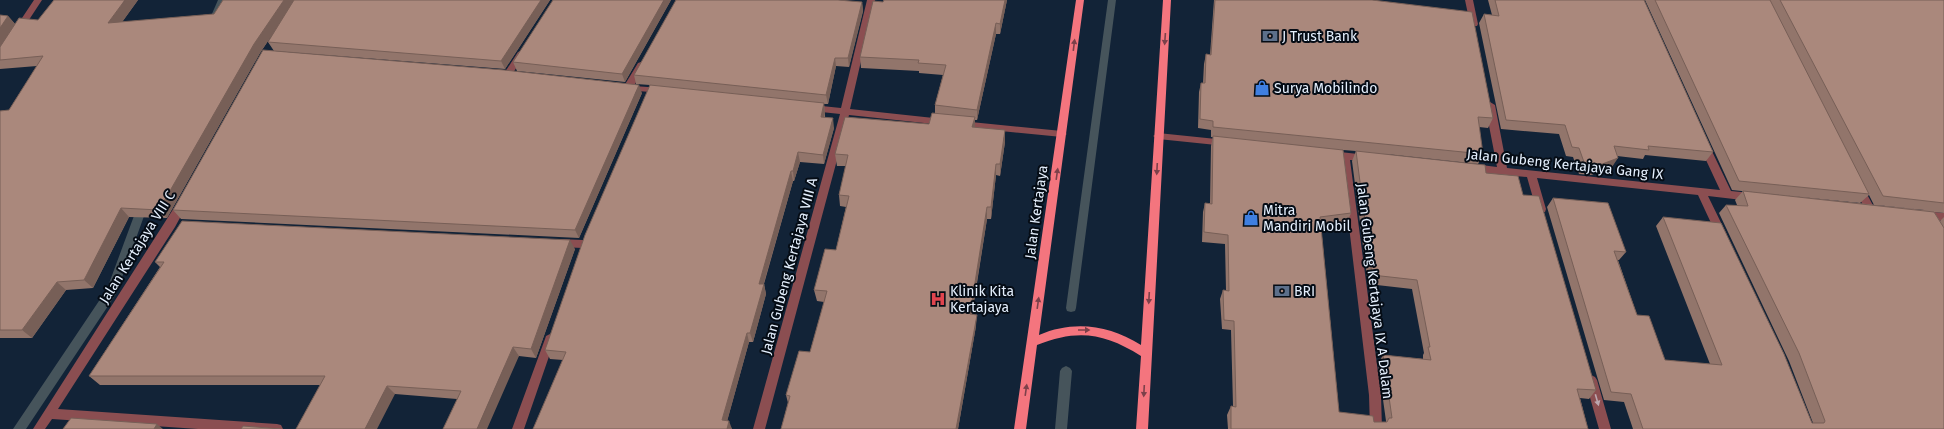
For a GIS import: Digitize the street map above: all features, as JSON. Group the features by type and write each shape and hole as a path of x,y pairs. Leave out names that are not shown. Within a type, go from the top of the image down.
{"main road":[{"name":"Jalan Kertajaya","path":"1020,429 1080,0"},
{"path":"1142,429 1167,0"},
{"path":"1033,342 1050,334 1070,330 1090,330 1110,334 1129,342 1146,354"}],"street":[{"path":"13,39 38,0"},
{"name":"Jalan Gubeng Kertajaya VIII A","path":"759,429 846,111 871,0"},
{"path":"1469,0 1475,30"},
{"path":"508,74 526,47"},
{"path":"647,54 624,88 647,94 672,93"},
{"path":"1489,98 1503,172"},
{"path":"806,107 1062,134"},
{"path":"1158,136 1236,144"},
{"path":"1700,136 1727,194"},
{"path":"1321,153 1376,159"},
{"name":"Jalan Gubeng Kertajaya IX A Dalam","path":"1345,156 1375,395 1376,429"},
{"name":"Jalan Gubeng Kertajaya Gang IX","path":"1463,168 1758,198"},
{"path":"1531,174 1544,219"},
{"path":"1855,181 1869,209"},
{"path":"1701,192 1728,247"},
{"name":"Jalan Kertajaya VIII C","path":"40,429 175,225 186,197"},
{"path":"1913,214 1944,217"},
{"path":"1928,216 1936,227"},
{"path":"552,243 583,244"},
{"path":"518,429 554,326"},
{"path":"1588,369 1605,429"},
{"path":"49,414 277,429"}],"building":[{"path":"54,0 125,0 108,23 214,14 223,0 284,0 254,44 159,210 121,208 84,280 57,282 22,330 0,330 0,111 9,110 43,56 0,60 0,47 19,18 38,20"},
{"path":"294,0 541,0 501,61 268,42"},
{"path":"553,0 664,0 622,74 513,62"},
{"path":"676,0 838,0 862,2 848,58 835,58 826,95 634,75"},
{"path":"884,0 1005,0 1000,24 996,23 977,110 935,105 946,65 918,63 919,60 860,57 873,1 883,2"},
{"path":"1215,0 1372,0 1472,12 1493,118 1478,117 1483,154 1213,127 1213,121 1200,119 1201,83 1205,83 1206,54 1211,55"},
{"path":"1495,0 1644,0 1713,152 1648,146 1649,150 1614,146 1618,158 1597,166 1585,165 1579,148 1572,147 1565,125 1506,120 1484,14 1499,16"},
{"path":"1655,0 1770,0 1869,194 1739,181"},
{"path":"1780,0 1944,0 1944,203 1883,196"},
{"path":"0,15 8,16 0,28"},
{"path":"263,50 504,70 639,85 575,230 173,210"},
{"path":"650,85 824,103 821,117 833,118 823,155 798,152 793,171 791,171 759,284 764,284 750,333 747,333 722,420 729,421 727,429 533,429 566,352 545,350 585,235"},
{"path":"932,113 975,117 972,127 1005,130 1000,164 996,164 991,207 987,207 970,314 977,315 956,429 781,429 790,396 786,395 799,351 810,352 827,291 814,290 825,249 836,250 849,196 839,195 848,155 835,154 845,117 929,124"},
{"path":"1213,136 1343,150 1351,213 1320,217 1339,412 1373,416 1374,422 1387,422 1389,418 1392,418 1383,355 1431,360 1428,347 1430,347 1417,280 1372,275 1356,151 1485,165 1486,173 1518,176 1523,195 1539,196 1596,390 1577,389 1588,429 1231,429 1231,406 1236,407 1234,321 1224,320 1223,290 1229,291 1228,235 1204,232 1205,203 1212,204"},
{"path":"1743,191 1934,212 1944,228 1944,429 1643,429 1631,394 1611,392 1553,198 1608,203 1626,252 1614,251 1637,315 1649,316 1665,360 1722,365 1663,217 1721,223 1784,354 1812,423 1824,423 1825,421 1799,353 1726,205 1748,206"},
{"path":"182,221 570,240 531,349 513,347 477,429 443,429 461,391 387,386 365,429 296,429 325,376 89,376 164,262 155,262"},
{"path":"71,418 157,424 154,429 63,429"},
{"path":"243,426 281,429 241,429"}],"waterway":[{"path":"215,16 222,0"},
{"path":"1071,308 1112,0"},
{"path":"19,429 112,291 143,205"},
{"path":"1061,429 1066,371"}],"place":[{"name":"J Trust Bank","path":"1270,36"},
{"name":"Surya Mobilindo","path":"1262,88"},
{"name":"Mitra Mandiri Mobil","path":"1251,218"},
{"name":"BRI","path":"1282,291"},
{"name":"Klinik Kita Kertajaya","path":"938,299"}]}
